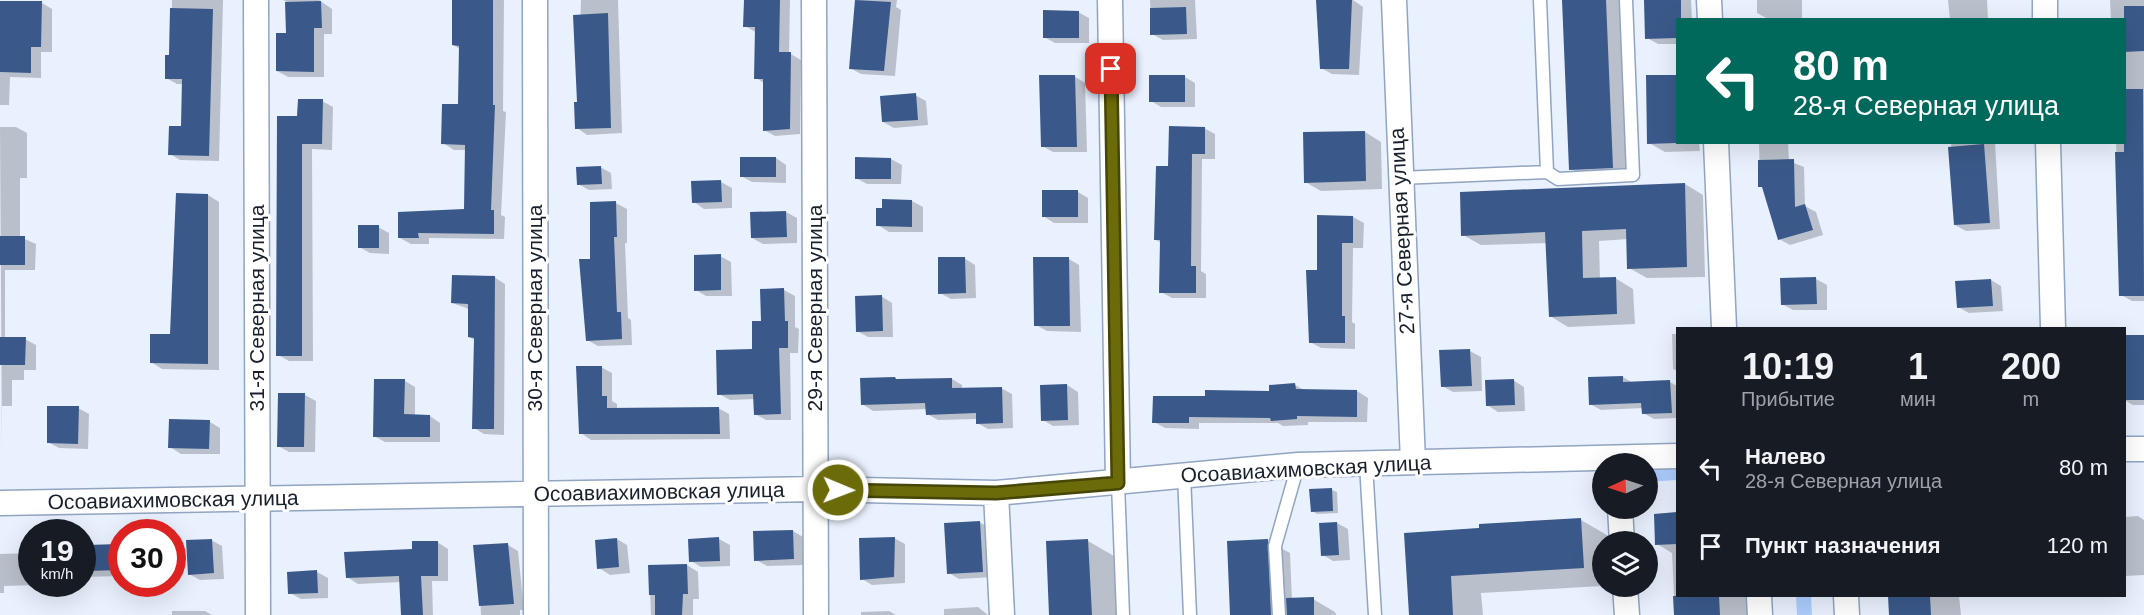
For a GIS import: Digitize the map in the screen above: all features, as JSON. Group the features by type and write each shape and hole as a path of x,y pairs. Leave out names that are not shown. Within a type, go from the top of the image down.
{"street":[{"name":"31-я Северная улица","path":"256,0 258,615"},
{"name":"30-я Северная улица","path":"535,0 534,494 536,615"},
{"name":"29-я Северная улица","path":"814,0 816,615"},
{"path":"1110,0 1118,483"},
{"name":"27-я Северная улица","path":"1394,0 1399,178 1413,462"},
{"path":"1709,0 1710,18"},
{"path":"2045,0 2045,18"},
{"path":"1716,144 1725,327"},
{"path":"2048,144 2053,327"},
{"path":"2126,449 2144,449"},
{"name":"Осоавиахимовская улица","path":"1658,457 1676,456"},
{"name":"Осоавиахимовская улица","path":"0,503 816,489 996,493 1298,465 1592,460"},
{"path":"996,493 1002,615"},
{"path":"1626,597 1627,615"},
{"path":"1759,597 1760,615"},
{"path":"1846,597 1847,615"}],"lane":[{"path":"1540,0 1547,172"},
{"path":"1399,178 1547,172 1558,179 1633,175 1626,0"},
{"path":"1366,464 1375,615"},
{"path":"1279,615 1275,546 1298,465"},
{"path":"1184,475 1190,615"},
{"path":"1118,483 1123,615"}],"shaded area":[{"path":"1676,467 1676,480 1658,481 1658,468"},
{"path":"1796,597 1811,597 1812,615 1797,615"}],"building":[{"path":"452,0 493,0 493,105 495,105 491,210 494,210 494,234 418,233 419,238 398,238 398,212 464,209 465,145 441,144 442,104 458,104 459,46 452,45"},
{"path":"744,0 780,0 779,52 791,52 790,129 763,131 763,79 754,79 755,27 743,27"},
{"path":"855,0 891,2 884,71 849,69"},
{"path":"1316,0 1352,0 1349,69 1320,69"},
{"path":"1562,0 1606,0 1613,168 1569,170"},
{"path":"1644,0 1681,0 1681,18 1676,18 1676,38 1645,39"},
{"path":"0,1 42,1 41,47 31,47 31,73 0,72"},
{"path":"321,1 322,28 314,28 314,72 276,71 276,33 286,33 285,2"},
{"path":"2124,6 2144,6 2144,51 2126,52 2126,18 2124,18"},
{"path":"1186,7 1187,34 1150,35 1150,8"},
{"path":"170,8 213,9 209,156 168,155 169,126 181,126 182,79 165,79 165,55 169,55"},
{"path":"1043,10 1079,11 1079,38 1043,38"},
{"path":"608,13 611,128 575,129 574,102 577,102 573,15"},
{"path":"1039,75 1075,75 1077,147 1041,147"},
{"path":"1149,75 1185,75 1185,102 1149,102"},
{"path":"1646,75 1676,75 1676,143 1647,144"},
{"path":"2126,89 2143,89 2144,296 2119,296 2115,152 2124,152"},
{"path":"916,93 918,120 882,122 880,96"},
{"path":"298,99 323,99 322,144 302,144 302,356 276,356 277,116 297,116"},
{"path":"1169,126 1205,127 1205,154 1192,154 1191,266 1196,266 1196,293 1159,293 1160,240 1154,240 1156,166 1168,166"},
{"path":"1365,131 1366,181 1304,183 1303,132"},
{"path":"1984,144 1990,223 1954,225 1948,147"},
{"path":"740,157 776,157 776,177 740,177"},
{"path":"855,157 891,158 891,179 855,179"},
{"path":"1794,159 1795,207 1805,204 1813,230 1778,240 1762,187 1758,187 1758,160"},
{"path":"601,166 602,184 577,185 576,167"},
{"path":"721,180 722,202 692,203 691,181"},
{"path":"1685,183 1687,267 1627,269 1626,229 1582,231 1583,278 1616,277 1617,314 1549,317 1545,232 1461,236 1460,192"},
{"path":"1042,190 1078,190 1078,217 1042,217"},
{"path":"176,193 208,194 208,364 150,363 150,334 170,334"},
{"path":"882,199 912,200 912,227 876,226 876,208 882,208"},
{"path":"616,201 617,237 614,237 617,312 621,312 622,339 586,341 579,259 590,259 590,202"},
{"path":"786,211 787,237 751,238 750,212"},
{"path":"1317,215 1353,216 1353,243 1342,243 1342,316 1345,316 1345,343 1309,343 1306,270 1317,270"},
{"path":"358,225 379,225 379,248 358,248"},
{"path":"0,236 25,236 25,265 0,265"},
{"path":"721,254 721,290 694,291 694,255"},
{"path":"938,257 965,257 966,293 938,294"},
{"path":"1033,257 1069,257 1070,326 1034,326"},
{"path":"452,275 495,276 494,429 472,429 474,338 468,337 468,304 451,303"},
{"path":"1816,277 1817,304 1781,305 1780,278"},
{"path":"1991,279 1993,306 1957,308 1955,281"},
{"path":"784,288 788,348 779,348 781,414 754,415 753,394 717,395 716,350 752,349 752,321 761,321 760,289"},
{"path":"882,295 883,331 856,332 855,296"},
{"path":"2126,335 2144,335 2144,400 2126,400"},
{"path":"0,337 26,337 25,365 0,365"},
{"path":"1470,349 1472,386 1441,387 1439,350"},
{"path":"576,366 602,366 602,396 607,396 607,408 719,407 720,434 579,434"},
{"path":"1623,376 1623,382 1670,380 1672,413 1642,414 1641,403 1589,405 1588,377"},
{"path":"895,377 896,379 952,378 952,388 1002,387 1003,423 976,424 976,413 926,415 925,403 861,405 860,378"},
{"path":"374,379 405,379 404,414 430,415 430,437 373,437"},
{"path":"1514,379 1515,405 1486,406 1485,380"},
{"path":"1295,383 1296,389 1357,390 1357,417 1297,416 1297,419 1271,421 1270,418 1189,417 1189,423 1152,423 1153,396 1205,396 1205,390 1269,391 1269,385"},
{"path":"1067,384 1068,420 1041,421 1040,385"},
{"path":"278,393 305,393 304,447 277,447"},
{"path":"47,406 79,406 78,444 47,443"},
{"path":"169,419 210,420 209,449 168,448"},
{"path":"1332,488 1333,511 1311,512 1309,489"},
{"path":"1676,512 1676,544 1658,545 1658,531 1655,531 1654,519 1658,519 1658,514"},
{"path":"1581,518 1584,568 1451,576 1453,615 1409,615 1404,533 1479,528 1479,524"},
{"path":"980,521 983,572 947,574 944,523"},
{"path":"1337,522 1339,555 1321,556 1319,523"},
{"path":"793,530 794,559 754,561 753,531"},
{"path":"719,537 720,561 689,562 688,539"},
{"path":"895,537 894,577 860,580 859,538"},
{"path":"617,538 619,567 597,569 595,540"},
{"path":"212,539 214,573 188,575 186,540"},
{"path":"1088,539 1092,615 1049,615 1046,541"},
{"path":"1268,539 1271,615 1230,615 1227,541"},
{"path":"412,541 438,541 438,576 421,576 423,615 401,615 399,576 346,578 344,552 412,549"},
{"path":"508,543 514,604 479,606 473,545"},
{"path":"108,544 108,570 96,571 96,545"},
{"path":"687,564 688,594 683,594 682,615 655,615 655,595 649,595 648,565"},
{"path":"317,570 318,593 288,594 287,572"},
{"path":"1673,596 1719,597 1720,615 1674,615"},
{"path":"1314,597 1314,615 1287,615 1286,598"},
{"path":"1888,597 1930,597 1931,615 1889,615"}],"route":[{"path":"838,490 996,493 1118,483 1111,69"}]}
